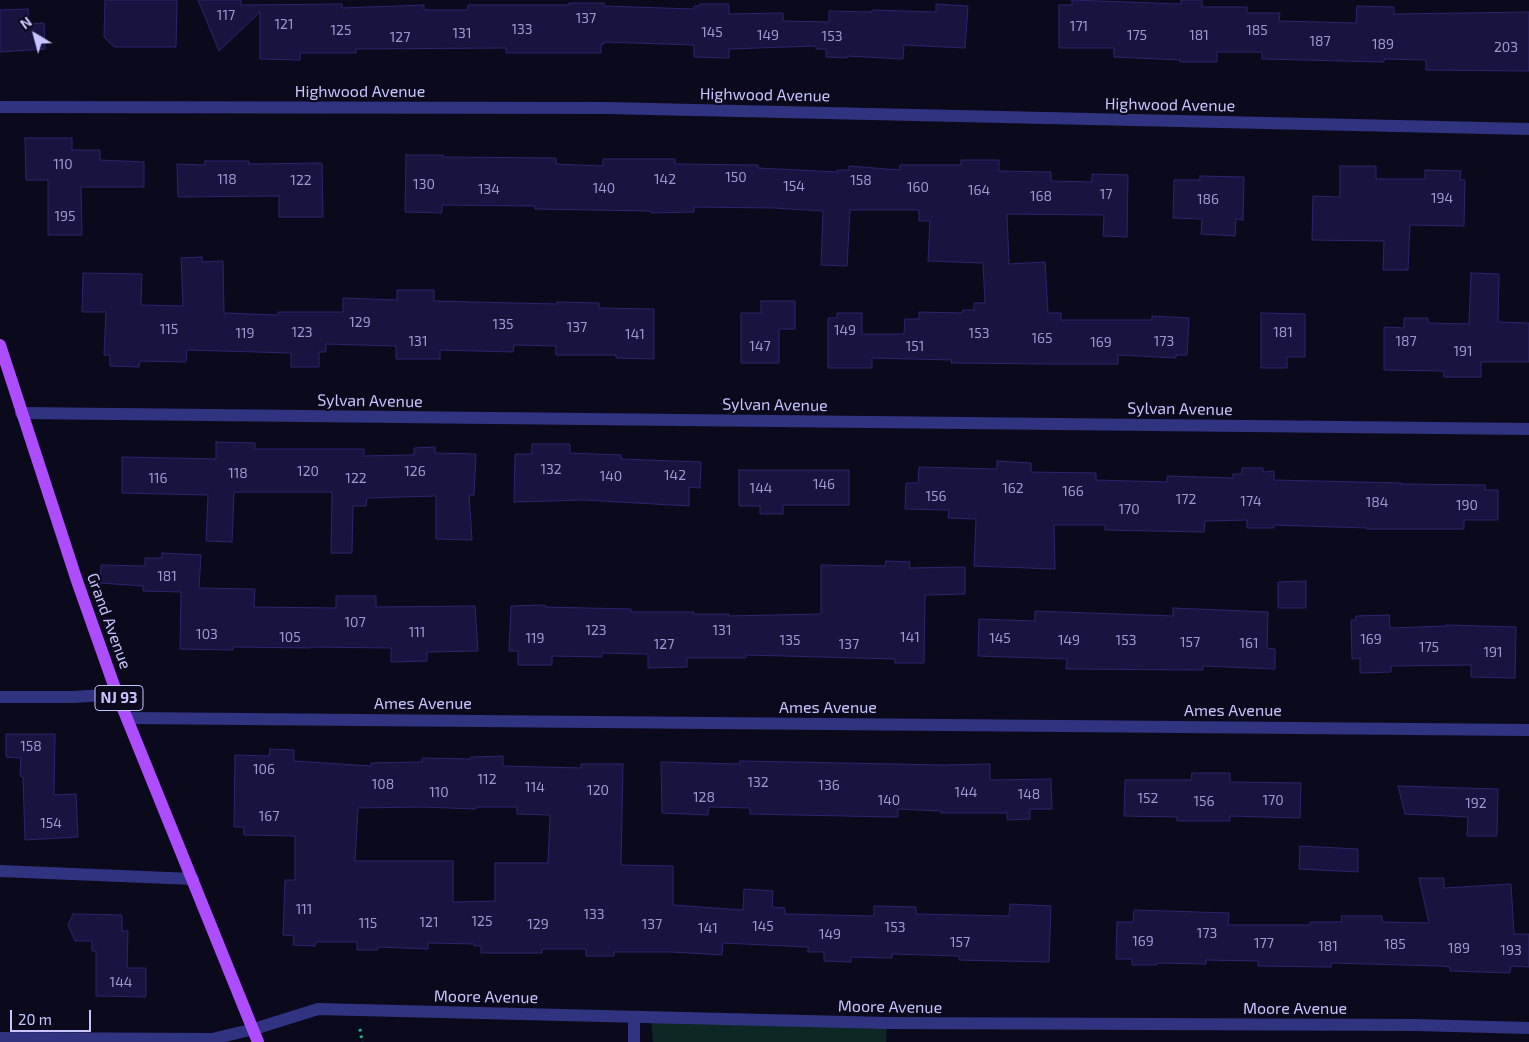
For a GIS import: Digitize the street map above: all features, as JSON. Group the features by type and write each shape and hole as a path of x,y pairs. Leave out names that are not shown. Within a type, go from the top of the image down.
{"main road":[{"name":"Grand Avenue","path":"0,345 77,581 117,694 258,1042"}],"street":[{"name":"Highwood Avenue","path":"0,107 617,108 1529,129"},
{"name":"Sylvan Avenue","path":"21,413 1529,429"},
{"path":"0,697 117,694"},
{"name":"Ames Avenue","path":"127,718 1529,730"},
{"path":"0,871 193,879"},
{"name":"Moore Avenue","path":"0,1038 212,1038 254,1029 318,1010 888,1023 1416,1025 1529,1028"},
{"path":"634,1017 634,1042"}],"green space":[{"path":"651,1018 887,1023 886,1042 653,1042"}],"building":[{"path":"105,0 177,0 176,47 114,47 104,37"},
{"path":"198,0 241,0 241,5 342,4 342,8 424,5 424,10 468,10 468,5 569,5 569,3 604,3 604,6 694,9 694,6 700,6 700,4 729,4 729,14 783,13 783,21 829,22 829,11 936,12 936,4 968,6 965,48 904,45 903,59 847,56 847,58 826,57 826,49 816,49 816,46 729,49 729,58 694,57 694,45 604,42 604,44 601,44 601,53 506,53 506,48 356,49 356,53 300,53 300,60 260,59 260,12 219,51"},
{"path":"1072,0 1181,4 1181,0 1202,0 1202,7 1247,7 1247,13 1280,13 1279,21 1356,23 1357,6 1394,7 1394,14 1529,12 1529,71 1426,70 1426,60 1384,59 1384,62 1262,59 1262,52 1217,52 1217,62 1180,62 1180,60 1114,57 1114,48 1059,48 1059,5 1072,5"},
{"path":"28,9 29,24 44,23 45,49 0,52 0,10"},
{"path":"25,138 72,138 72,150 100,150 100,160 144,162 144,187 81,187 82,235 48,235 48,180 26,180"},
{"path":"406,155 556,158 556,164 603,166 603,159 675,159 675,164 758,165 758,168 837,172 837,170 849,170 849,166 900,170 900,165 961,165 961,160 999,160 999,171 1051,172 1051,181 1092,182 1092,174 1128,175 1127,237 1103,236 1104,215 1007,214 1009,264 1045,262 1048,313 1061,313 1061,320 1152,320 1152,316 1189,318 1187,355 1176,355 1176,358 1118,355 1118,364 951,363 952,360 872,358 872,368 828,368 828,318 837,318 837,313 862,313 862,334 904,334 905,319 919,319 919,312 962,313 963,310 974,310 974,303 985,303 983,263 928,261 930,221 919,221 919,210 850,210 847,266 821,265 823,211 775,208 694,207 694,212 651,213 651,211 535,209 535,206 442,205 442,213 405,212"},
{"path":"205,161 249,161 249,164 322,163 323,217 279,217 279,196 178,197 177,164 205,165"},
{"path":"1340,166 1376,166 1376,179 1425,179 1425,170 1461,171 1460,180 1465,180 1464,226 1410,225 1408,270 1383,270 1384,241 1312,240 1313,196 1340,197"},
{"path":"1200,176 1244,177 1243,220 1236,219 1235,236 1201,234 1202,219 1173,218 1174,180 1200,180"},
{"path":"202,257 202,262 223,261 224,313 278,315 278,312 343,312 343,298 397,300 397,290 434,290 434,301 557,304 557,302 599,303 599,308 654,309 654,359 616,358 616,355 556,355 556,346 514,345 513,352 440,350 440,359 396,359 396,346 326,344 326,352 319,352 319,367 291,367 291,353 187,350 186,362 140,361 139,367 110,366 110,355 104,355 106,312 82,312 83,273 142,274 141,305 183,306 181,258"},
{"path":"1471,273 1499,274 1498,322 1529,323 1529,362 1481,362 1481,377 1444,377 1444,371 1384,370 1384,327 1404,328 1404,318 1428,318 1428,323 1469,324"},
{"path":"761,301 795,301 795,329 779,329 779,363 741,363 741,313 761,313"},
{"path":"1261,313 1305,314 1305,357 1287,357 1287,368 1261,368"},
{"path":"216,442 255,443 255,449 364,449 364,456 414,455 414,448 435,447 435,453 476,454 474,495 469,495 472,540 436,539 436,496 367,498 366,506 353,506 352,553 331,553 332,492 234,492 232,542 206,541 208,495 122,493 122,457 216,459"},
{"path":"532,444 570,444 570,453 621,455 621,459 701,462 700,488 689,487 689,506 584,500 514,502 515,454 532,454"},
{"path":"997,461 1031,463 1031,472 1096,473 1096,480 1167,482 1167,476 1233,478 1233,474 1242,474 1242,468 1263,468 1263,472 1274,471 1274,480 1485,485 1485,490 1498,490 1498,520 1464,520 1464,529 1367,529 1274,525 1274,528 1247,528 1247,520 1205,521 1204,532 1105,530 1105,525 1054,525 1055,569 974,566 976,519 948,518 949,510 905,509 906,483 918,483 919,467 997,469"},
{"path":"739,470 849,470 849,505 783,505 783,514 760,514 760,506 739,506"},
{"path":"162,553 201,555 199,588 255,589 254,607 336,608 336,596 376,596 376,607 475,606 478,651 427,652 427,661 391,662 391,648 233,647 233,650 180,649 181,592 143,591 143,586 100,583 101,565 145,566 145,558 162,558"},
{"path":"886,561 910,562 909,568 965,567 965,594 925,595 924,663 895,663 895,659 746,655 746,658 687,658 687,667 648,668 648,654 602,653 602,657 552,656 552,665 518,665 518,651 509,651 511,606 545,605 545,607 631,609 631,612 729,614 728,616 821,614 821,565 885,566"},
{"path":"1306,581 1306,608 1278,608 1278,582"},
{"path":"1173,608 1268,612 1267,648 1275,649 1275,669 1203,666 1203,670 1066,669 1067,659 978,656 979,619 1035,621 1035,611 1173,616"},
{"path":"1389,615 1390,628 1446,625 1516,627 1515,678 1471,677 1471,665 1391,666 1391,672 1360,673 1360,658 1352,659 1351,620 1356,620 1356,616"},
{"path":"6,734 55,734 54,795 76,794 78,837 25,840 23,777 20,776 21,758 6,757"},
{"path":"270,749 294,750 294,761 371,766 371,763 422,762 422,758 471,759 471,757 503,756 503,766 581,768 581,764 623,764 621,865 673,866 673,905 743,910 744,889 773,891 772,907 785,908 785,914 874,916 874,906 916,907 916,914 1009,916 1010,904 1051,906 1049,962 959,960 959,956 892,954 892,958 851,957 851,962 824,961 824,952 808,952 808,947 723,943 722,955 672,952 614,952 614,956 586,956 586,949 542,949 542,953 481,953 481,946 474,946 474,944 428,943 428,949 378,947 378,950 357,950 357,942 316,942 315,946 293,945 294,936 283,935 285,880 295,880 295,836 244,835 244,827 234,827 235,755 269,756","holes":["421,807 476,809 476,807 517,807 517,814 550,815 548,863 495,863 495,901 453,902 453,861 355,861 358,808"]},
{"path":"740,761 944,765 990,764 990,780 1051,779 1052,809 1030,809 1030,819 1007,820 1007,813 941,813 941,811 898,809 898,817 750,814 750,808 709,807 708,815 662,813 661,762 740,764"},
{"path":"1192,773 1230,773 1230,782 1301,783 1300,818 1230,816 1230,821 1177,821 1177,817 1124,816 1125,780 1191,780"},
{"path":"1398,786 1498,789 1497,836 1467,836 1468,817 1405,814"},
{"path":"1300,846 1358,849 1358,872 1299,869"},
{"path":"1419,878 1444,878 1444,888 1511,884 1514,934 1529,934 1529,967 1511,966 1510,973 1450,971 1450,967 1440,966 1331,963 1331,967 1258,966 1258,961 1206,960 1206,964 1157,963 1157,965 1132,965 1132,959 1116,959 1117,922 1133,922 1134,910 1229,913 1228,925 1310,925 1310,922 1342,922 1341,916 1382,916 1382,922 1429,923"},
{"path":"73,914 122,915 122,931 128,931 127,968 146,968 146,997 96,996 96,951 92,951 92,941 75,941 68,925"}]}
